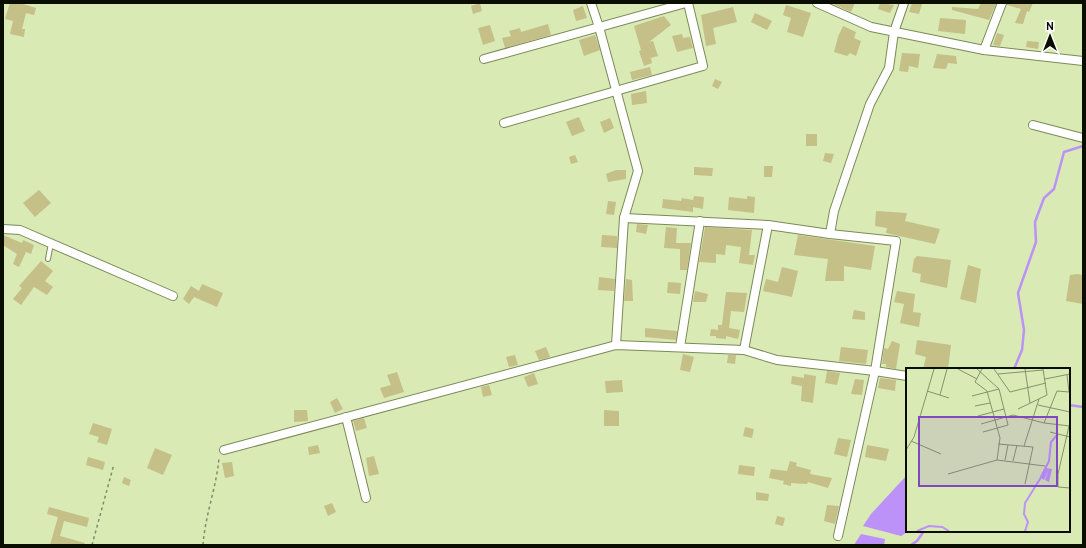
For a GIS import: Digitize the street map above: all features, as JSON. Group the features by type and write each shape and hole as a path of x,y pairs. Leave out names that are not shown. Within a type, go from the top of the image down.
{"street":[{"path":"591,3 600,27 638,171 624,218 616,345"},
{"path":"484,59 687,3 703,66 504,123"},
{"path":"817,3 871,27 984,50 1083,61"},
{"path":"830,234 834,211 870,104 889,68 894,32 904,3"},
{"path":"984,50 1002,3"},
{"path":"1033,125 1083,138"},
{"path":"624,218 768,225 830,234 896,241 875,371 838,536"},
{"path":"680,347 700,221"},
{"path":"744,350 768,225"},
{"path":"3,229 20,230 174,296"},
{"path":"224,450 616,345 744,350 777,360 906,376"},
{"path":"346,417 366,498"}],"lane":[{"path":"48,259 51,243"}],"path":[{"path":"203,545 212,493 218,473 219,454 224,450"},
{"path":"92,545 114,464"}],"shaded area":[{"path":"906,476 906,532 907,532 901,536 863,526 871,514"},
{"path":"861,534 885,539 884,545 854,545"}],"building":[{"path":"10,3 20,3 36,8 34,15 26,13 22,29 25,29 24,37 10,34 13,21 5,19"},
{"path":"480,3 482,11 473,14 471,6"},
{"path":"831,3 855,3 851,12"},
{"path":"880,3 894,5 890,13 878,9"},
{"path":"912,3 922,4 919,14 909,12"},
{"path":"981,3 996,4 989,20 952,10 952,7 978,9"},
{"path":"1007,3 1033,3 1029,12 1027,11 1023,24 1015,23 1021,9 1007,5"},
{"path":"786,5 811,13 803,37 787,32 791,18 783,15"},
{"path":"583,6 587,18 576,21 573,10"},
{"path":"733,7 737,22 713,28 716,44 706,46 701,15"},
{"path":"755,13 772,21 767,30 751,22"},
{"path":"664,16 671,25 649,42 653,41 658,56 651,58 652,63 644,66 639,51 641,50 634,26"},
{"path":"940,18 966,20 965,34 938,31"},
{"path":"548,24 551,35 505,48 502,38 511,36 509,31 520,28 521,32"},
{"path":"490,25 495,41 483,45 478,28"},
{"path":"843,26 856,32 854,38 861,41 856,56 850,53 847,56 834,52"},
{"path":"997,33 1004,35 1000,46 993,45"},
{"path":"682,34 683,38 690,37 693,48 677,52 672,36"},
{"path":"595,35 600,50 584,56 579,40"},
{"path":"1027,41 1039,42 1038,49 1026,47"},
{"path":"902,53 920,54 918,68 909,66 908,72 899,71"},
{"path":"937,54 956,56 957,64 948,63 946,69 933,68"},
{"path":"650,67 652,75 632,80 630,72"},
{"path":"715,79 722,82 718,89 712,86"},
{"path":"646,91 647,103 632,105 631,94"},
{"path":"579,117 585,131 572,136 566,122"},
{"path":"610,118 614,128 604,133 600,122"},
{"path":"806,134 817,134 817,146 806,146"},
{"path":"825,153 834,154 831,163 823,161"},
{"path":"575,155 578,162 571,164 569,157"},
{"path":"764,166 773,166 772,177 764,177"},
{"path":"694,167 713,168 712,176 694,175"},
{"path":"616,170 626,170 626,179 608,182 606,174"},
{"path":"39,190 51,203 35,217 23,203"},
{"path":"694,196 704,197 703,209 693,207 693,212 662,208 663,199 681,201 682,198 693,200"},
{"path":"747,196 755,197 754,213 728,210 729,197 747,199"},
{"path":"608,201 616,202 614,215 606,214"},
{"path":"876,211 907,213 905,221 940,229 935,244 886,233 887,228 875,226"},
{"path":"637,224 648,225 646,234 636,232"},
{"path":"666,227 677,228 676,243 691,243 687,270 680,270 680,249 664,248"},
{"path":"705,227 752,230 749,255 755,255 753,265 739,263 741,247 726,245 725,255 716,254 716,263 699,262"},
{"path":"3,235 22,243 23,240 34,245 31,254 26,252 19,267 13,264 17,254 3,245"},
{"path":"602,235 617,236 617,248 601,247"},
{"path":"798,235 875,246 871,270 844,266 844,281 825,281 828,259 794,255"},
{"path":"917,256 951,260 947,288 920,282 921,274 912,272 914,259"},
{"path":"41,261 53,271 45,281 53,287 47,295 34,287 21,305 13,299 22,288 19,286"},
{"path":"968,265 981,269 976,303 960,299"},
{"path":"782,267 798,271 792,297 763,291 766,279 778,282"},
{"path":"1070,275 1083,275 1083,304 1066,301"},
{"path":"599,277 615,279 614,291 598,290"},
{"path":"626,279 632,280 633,301 624,301"},
{"path":"668,282 681,283 680,294 667,293"},
{"path":"202,284 223,293 217,307 194,297 189,304 183,299 191,286 199,291"},
{"path":"695,291 708,294 706,302 693,302"},
{"path":"897,291 915,294 913,312 921,313 919,327 900,323 904,304 894,302"},
{"path":"726,292 747,293 744,312 731,311 729,328 740,330 738,339 726,336 726,339 710,336 711,329 718,330 718,325 722,325"},
{"path":"854,310 865,312 865,320 852,319"},
{"path":"645,328 677,331 676,340 645,337"},
{"path":"917,340 951,345 948,368 923,368 926,357 915,354"},
{"path":"892,341 900,344 896,369 886,367 886,364 882,364 884,348 888,349"},
{"path":"546,347 550,357 539,360 535,351"},
{"path":"841,347 868,350 866,364 839,361"},
{"path":"683,354 694,357 690,372 680,370"},
{"path":"515,355 518,365 509,367 506,357"},
{"path":"728,355 736,355 735,364 727,363"},
{"path":"827,371 840,373 837,385 825,383"},
{"path":"397,372 404,392 384,398 380,388 391,385 387,375"},
{"path":"534,373 538,384 528,387 524,377"},
{"path":"804,374 816,376 813,403 801,401 802,386 791,384 792,376 804,378"},
{"path":"880,378 896,380 895,391 878,388"},
{"path":"855,379 864,380 862,395 851,394"},
{"path":"622,380 623,392 606,393 605,381"},
{"path":"489,385 492,395 483,397 481,387"},
{"path":"337,398 343,409 335,413 330,402"},
{"path":"294,410 307,410 308,421 294,422"},
{"path":"604,410 619,411 619,426 604,426"},
{"path":"364,418 367,428 356,431 353,421"},
{"path":"93,423 112,429 107,445 97,442 99,437 89,434"},
{"path":"745,427 754,429 752,438 743,436"},
{"path":"838,438 851,440 847,457 834,454"},
{"path":"318,445 320,453 309,455 308,447"},
{"path":"867,445 889,449 886,461 865,457"},
{"path":"155,448 172,455 163,475 147,468"},
{"path":"374,456 379,474 369,476 366,458"},
{"path":"88,457 105,462 103,470 86,465"},
{"path":"790,461 797,463 796,466 811,470 810,474 832,478 828,488 808,482 807,484 791,483 791,486 783,484 784,481 769,478 771,469 787,471"},
{"path":"232,462 234,476 225,478 222,463"},
{"path":"739,465 755,467 754,476 738,474"},
{"path":"124,477 131,480 129,486 122,483"},
{"path":"756,492 769,494 768,501 756,500"},
{"path":"332,503 336,512 328,516 324,506"},
{"path":"827,505 839,506 835,524 824,521"},
{"path":"49,507 89,518 87,527 64,521 60,536 85,543 84,545 50,545 58,517 47,514"},
{"path":"777,516 785,518 783,526 775,524"}],"waterway":[{"path":"1014,368 1022,350 1024,330 1018,293 1036,242 1035,222 1044,198 1054,189 1064,152 1083,146"},
{"path":"1070,405 1083,407"},
{"path":"911,545 917,541 923,532"}]}
